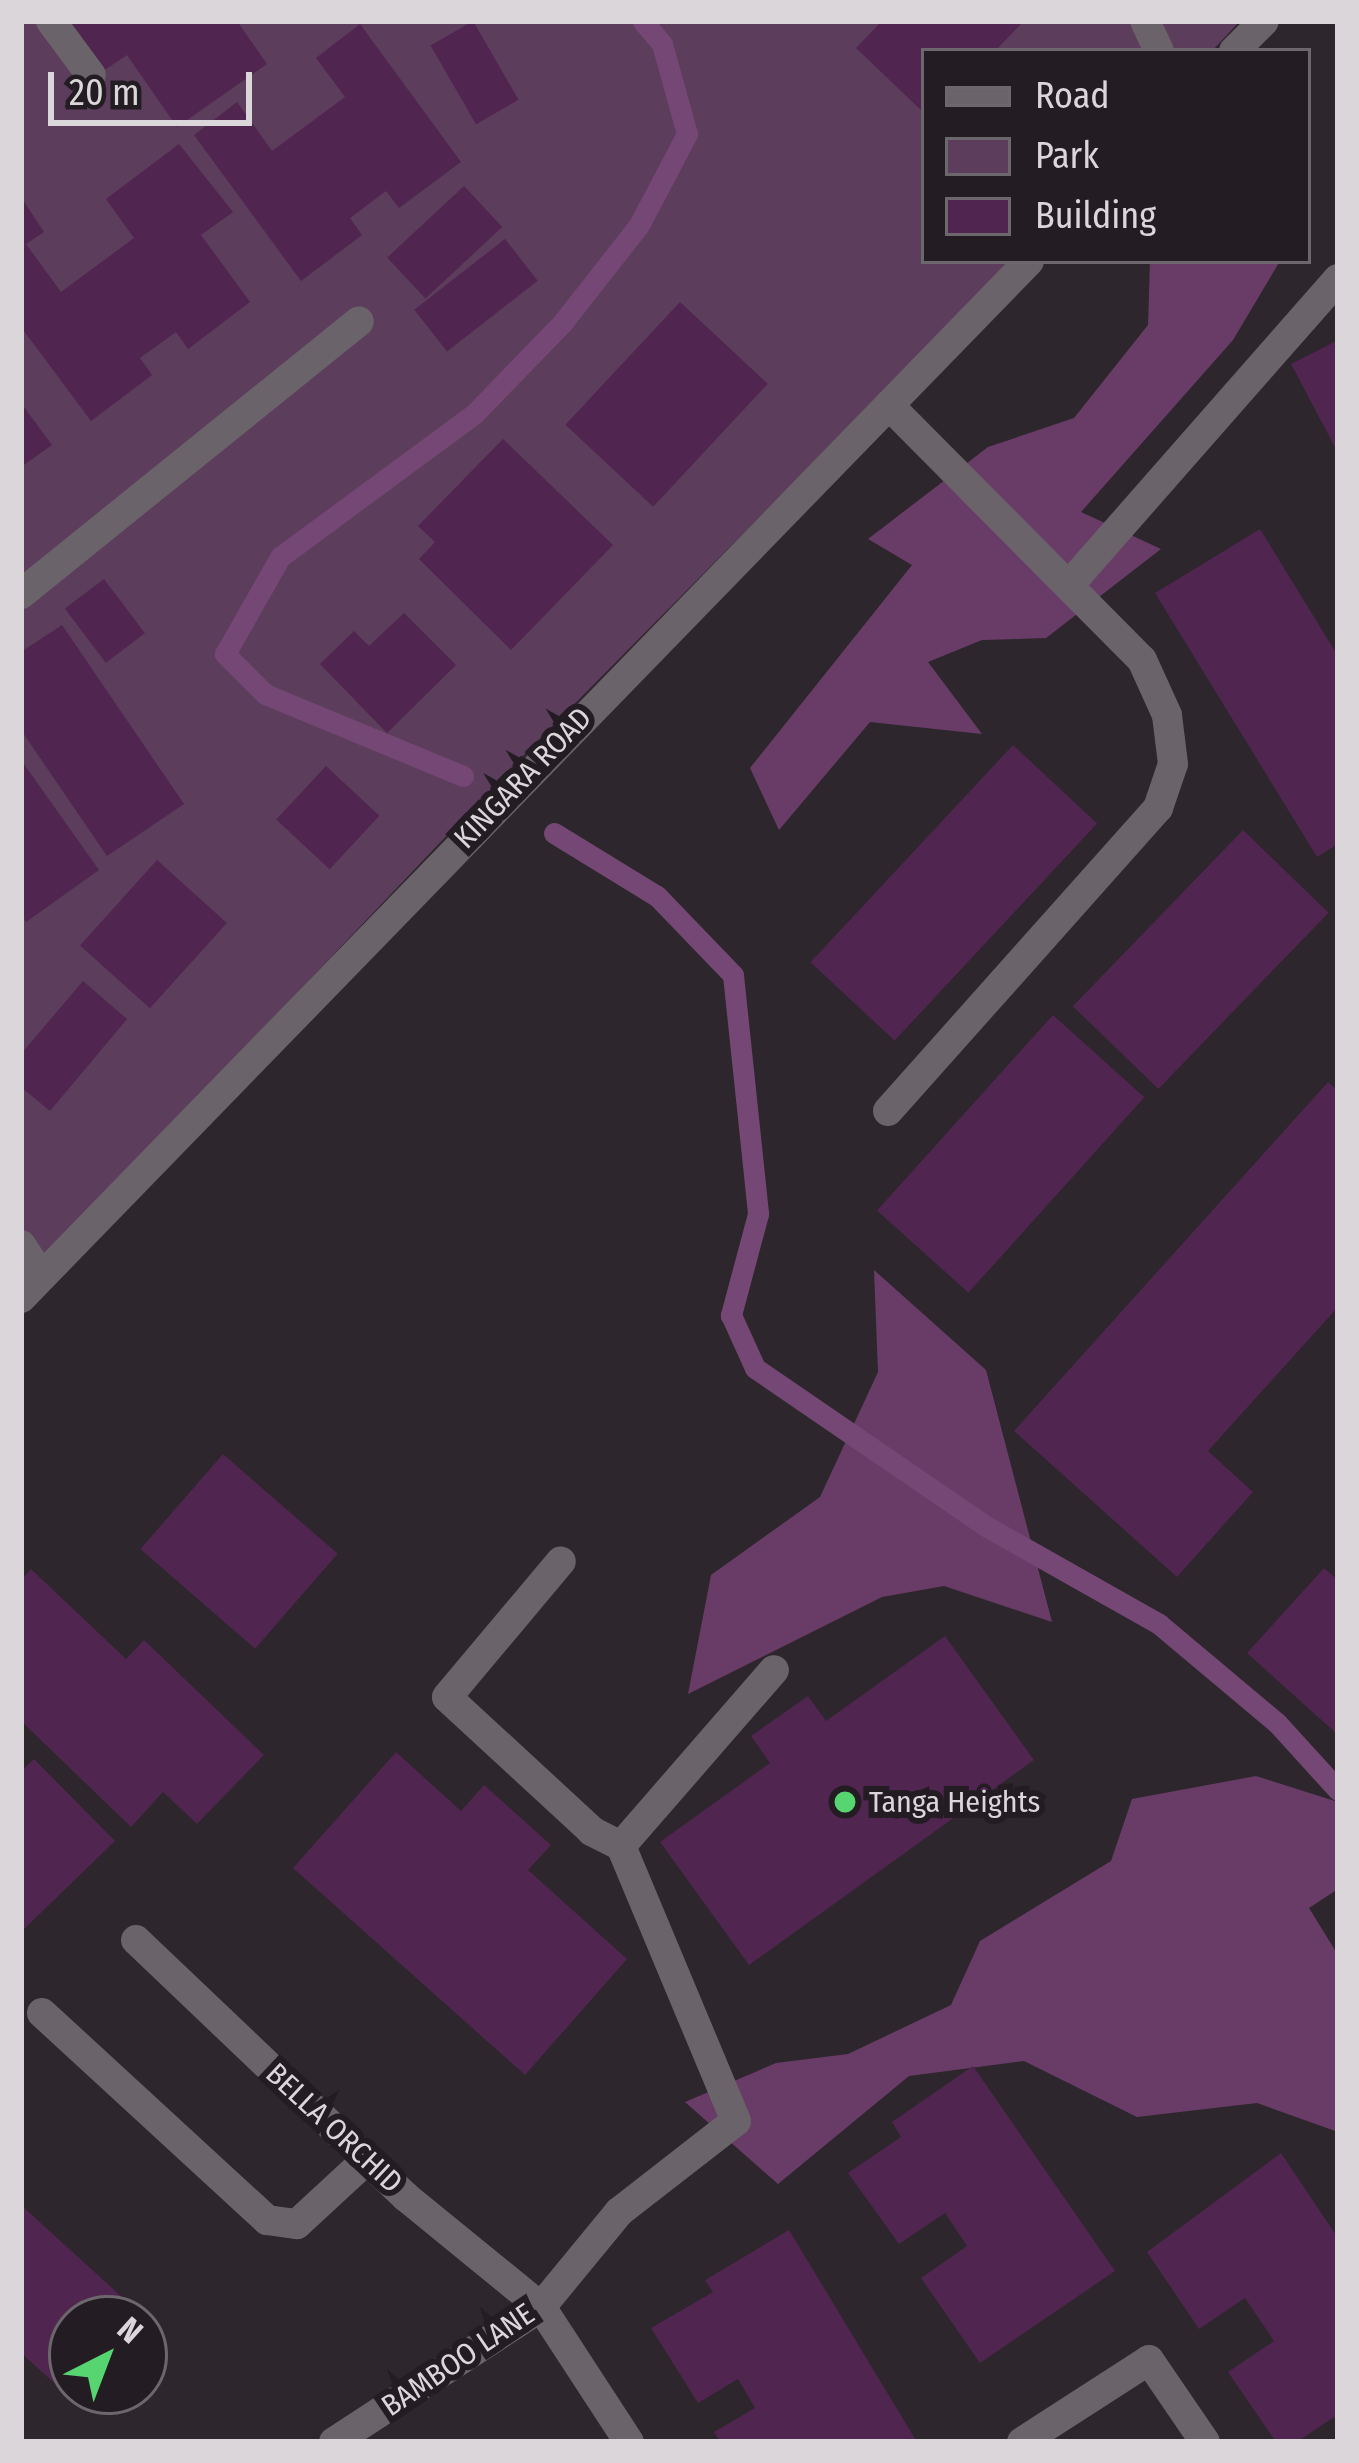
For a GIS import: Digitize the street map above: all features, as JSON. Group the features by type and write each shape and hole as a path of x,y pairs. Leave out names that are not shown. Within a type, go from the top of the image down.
{"street":[{"path":"51,21 91,75"},
{"path":"1145,21 1158,48"},
{"path":"1237,48 1264,21"},
{"name":"KINGARA ROAD","path":"31,1287 1026,264"},
{"path":"1070,584 1338,279"},
{"path":"21,594 359,321"},
{"path":"887,1111 1158,808 1173,764 1167,715 1142,660 889,405"},
{"path":"21,1245 31,1287"},
{"path":"561,1561 447,1697 592,1831 621,1846 774,1670"},
{"name":"BAMBOO LANE","path":"334,2442 541,2308 619,2212 736,2121 621,1846"},
{"name":"BELLA ORCHID","path":"136,1940 367,2160 541,2308 629,2442"},
{"path":"42,2013 267,2220 297,2224 367,2160"},
{"path":"1022,2442 1149,2360 1205,2442"}],"green space":[{"path":"21,21 1240,21 1215,48 921,48 921,264 1010,264 511,768 21,1283"}],"shaded area":[{"path":"1150,264 1278,264 1233,340 1081,512 1161,549 1046,638 982,640 928,662 982,734 870,722 779,830 750,768 912,565 868,539 988,447 1074,418 1148,325"},
{"path":"874,1270 986,1370 1052,1622 944,1586 882,1597 688,1694 711,1575 820,1497 878,1372"},
{"path":"1256,1776 1338,1802 1338,1889 1309,1908 1338,1955 1338,2132 1257,2103 1137,2117 1024,2061 909,2076 778,2184 685,2102 776,2063 848,2054 951,2005 980,1941 1111,1861 1132,1799"}],"building":[{"path":"68,21 237,21 267,64 177,127 127,55 103,71"},
{"path":"473,21 518,100 476,124 431,46"},
{"path":"882,21 1024,21 998,48 921,48 921,110 856,48"},
{"path":"360,24 461,162 399,208 386,191 350,218 362,235 301,281 194,135 237,102 272,151 345,97 316,58"},
{"path":"179,144 233,212 201,235 250,302 188,349 176,332 140,358 152,375 91,421 21,327 21,197 44,232 26,244 61,292 134,238 106,199"},
{"path":"464,186 502,227 425,299 387,258"},
{"path":"505,239 538,281 447,352 414,310"},
{"path":"680,302 768,384 653,507 565,425"},
{"path":"1338,340 1338,453 1291,364"},
{"path":"21,403 52,445 21,467"},
{"path":"503,439 613,545 511,650 419,559 435,542 418,526"},
{"path":"1260,529 1338,656 1338,844 1317,857 1155,593"},
{"path":"104,579 145,633 106,663 65,608"},
{"path":"404,613 456,665 387,733 320,664 354,631 369,646"},
{"path":"62,625 184,804 107,856 21,730 21,652"},
{"path":"1013,745 1097,823 895,1041 810,962"},
{"path":"21,760 99,870 26,922 21,915"},
{"path":"326,766 379,816 330,869 276,819"},
{"path":"1243,830 1329,913 1158,1089 1073,1006"},
{"path":"157,860 227,923 150,1008 80,945"},
{"path":"83,981 127,1019 50,1111 21,1087 21,1054"},
{"path":"1053,1015 1144,1097 968,1293 877,1210"},
{"path":"1328,1082 1338,1091 1338,1307 1208,1451 1253,1492 1177,1577 1014,1431"},
{"path":"223,1454 338,1554 255,1649 140,1549"},
{"path":"1324,1568 1338,1580 1338,1735 1247,1653"},
{"path":"31,1569 126,1659 144,1640 264,1755 197,1824 163,1792 131,1827 21,1721 21,1580"},
{"name":"Tanga Heights","path":"945,1636 1034,1760 749,1965 660,1842 770,1763 751,1736 808,1696 826,1721"},
{"path":"396,1752 461,1811 484,1785 551,1845 528,1870 627,1959 525,2075 293,1868"},
{"path":"34,1759 115,1841 21,1932 21,1771"},
{"path":"973,2066 1115,2271 980,2363 921,2278 967,2246 945,2213 899,2244 848,2173 901,2137 892,2122"},
{"path":"1281,2153 1338,2238 1338,2424 1334,2417 1297,2442 1276,2442 1228,2372 1274,2341 1245,2298 1199,2329 1147,2252"},
{"path":"21,2205 120,2295 48,2295 48,2377 21,2353"},
{"path":"789,2230 917,2442 720,2442 714,2432 755,2408 738,2379 698,2403 651,2328 713,2292 705,2280"}],"waterway":[{"path":"463,776 265,694 225,654 280,557 474,414 563,322 639,225 687,134 662,44 643,21"},
{"path":"554,833 657,896 733,975 758,1214 731,1315 755,1368 984,1525 1159,1624 1277,1723 1338,1790"}],"place":[{"name":"Tanga Heights","path":"845,1802"}]}
